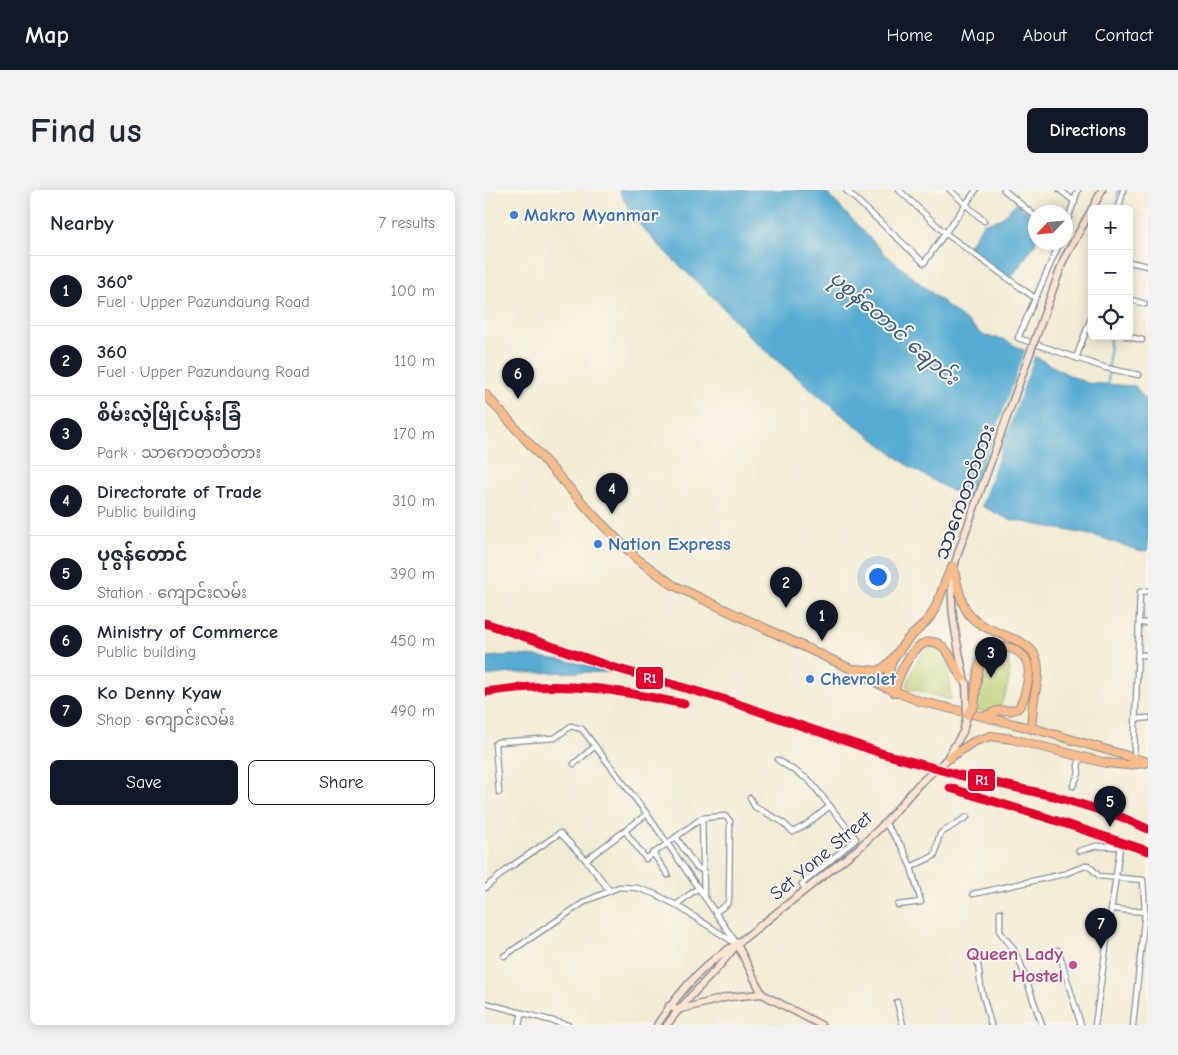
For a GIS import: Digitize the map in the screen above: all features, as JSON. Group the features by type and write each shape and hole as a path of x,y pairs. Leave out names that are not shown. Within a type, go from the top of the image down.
{"main road":[{"name":"သာကေတတံတား","path":"1094,205 1102,190"},
{"name":"သာကေတတံတား","path":"918,785 945,761 963,732 967,715 966,683 952,604 953,566 1064,259 1088,216"},
{"path":"485,394 597,519 653,572 673,585 849,668 894,692 945,709 986,716 1148,762"},
{"path":"849,668 878,671 892,660 908,640 927,622 953,566"},
{"path":"953,566 963,603 974,621 983,627 1024,645 1035,656 1038,670 1031,729"},
{"path":"894,692 901,672 912,653 925,643 931,642 939,644 951,656 957,673 966,683"},
{"path":"967,715 974,706 978,671 984,656 995,647 1001,646 1017,650 1026,660 1028,666 1027,687 1019,707 1011,711 997,711 986,716"},
{"path":"885,687 892,660"},
{"path":"945,761 973,742 991,736 1011,739 1106,763 1127,765 1148,762"},
{"name":"Set Yone Street","path":"737,944 861,846 885,823 918,785"},
{"path":"737,944 763,994"},
{"path":"657,1025 669,1006 722,952 737,944"},
{"path":"667,1025 677,1010 727,958 737,944"},
{"path":"669,1006 677,1010 729,997 763,994 821,1025"}],"street":[{"path":"846,190 925,263 977,190"},
{"path":"899,190 945,234 1035,298"},
{"path":"950,190 984,221"},
{"path":"1004,190 1028,210"},
{"path":"1060,190 1075,202"},
{"path":"1073,207 1078,190"},
{"path":"1120,205 1123,190"},
{"path":"1056,250 1017,336 1018,338 1106,368 1139,376"},
{"path":"1133,263 1148,266"},
{"path":"1133,300 1145,304"},
{"path":"1076,358 1088,331"},
{"path":"1133,338 1142,340"},
{"path":"1134,757 1140,592 1148,591"},
{"path":"1139,623 1148,622"},
{"path":"1138,655 1148,655"},
{"path":"1135,719 1148,718"},
{"path":"499,792 495,744 497,742 555,738 571,726 582,729 647,814 737,944"},
{"path":"574,764 595,746"},
{"path":"1073,786 1079,773 1078,766 1081,756"},
{"path":"778,760 809,780 856,839 802,884 805,890"},
{"path":"750,798 755,807 781,822 793,832 806,825 830,806"},
{"path":"586,860 647,814"},
{"path":"625,831 645,858 647,858 703,818 725,816 730,821 729,899 727,904 716,912"},
{"path":"911,866 934,856 941,833 967,817"},
{"path":"703,818 704,894"},
{"path":"885,823 902,847 911,866 921,902 898,905"},
{"path":"485,888 509,868 560,833 586,860 610,891"},
{"path":"676,837 696,867 704,871"},
{"path":"1079,851 1095,846 1120,847 1113,909 1095,1025"},
{"path":"653,853 668,875"},
{"path":"973,894 1064,874 1088,865 1097,875 1143,880 1145,912 1133,1025"},
{"path":"504,956 586,901 619,887 637,888 655,894 676,905 737,944"},
{"path":"676,905 698,888"},
{"path":"1113,909 1145,912"},
{"path":"1000,912 999,932 1013,948 1020,962 1042,1025"},
{"path":"1058,950 1081,1025"},
{"path":"977,956 981,988 991,1025"},
{"path":"897,1002 903,1025"},
{"path":"485,1004 568,1025"},
{"path":"519,1025 522,1013"}],"green space":[{"path":"985,643 997,645 1004,651 1008,660 1008,683 1005,695 995,714 967,708 978,651 981,645"},
{"path":"935,646 942,648 948,657 951,700 906,687 920,657 924,652"}],"water":[{"name":"ပုစွန်တောင် ချောင်း","path":"619,190 824,190 887,256 984,336 1003,339 1087,383 1135,386 1148,403 1148,551 1137,550 1096,536 1008,519 950,490 910,467 837,411 756,343 715,299 665,252 634,219"},
{"path":"1016,203 1028,213 1028,250 1031,250 1010,279 968,247 983,224 1002,218"},
{"path":"513,655 561,660 609,672 510,673 485,676 485,657"}],"pier":[{"path":"1026,349 1035,354 980,508 970,503"}],"waterway":[{"path":"1117,205 1118,190"},
{"path":"1108,386 1110,340"}],"railway":[{"path":"485,623 612,667 723,699 881,753 959,775 1054,796 1119,816 1148,829"}],"transit line":[{"name":"R1","path":"485,623 612,667 723,699 881,753 959,775 1054,796 1119,816 1148,829"},
{"name":"R1","path":"485,692 537,687 577,687 625,692 684,704"},
{"name":"R1","path":"950,788 1148,851"}],"place":[{"name":"Makro Myanmar","path":"514,215"},
{"name":"Ministry of Commerce","path":"518,399"},
{"name":"Directorate of Trade","path":"612,514"},
{"name":"Nation Express","path":"598,544"},
{"name":"360","path":"786,608"},
{"name":"360°","path":"822,641"},
{"name":"စိမ်းလဲ့မြိုင်ပန်းခြံ","path":"991,678"},
{"name":"Chevrolet","path":"810,679"},
{"name":"ပုဇွန်တောင်","path":"1110,827"},
{"name":"Ko Denny Kyaw","path":"1101,949"},
{"name":"Queen Lady Hostel","path":"1073,965"}]}
